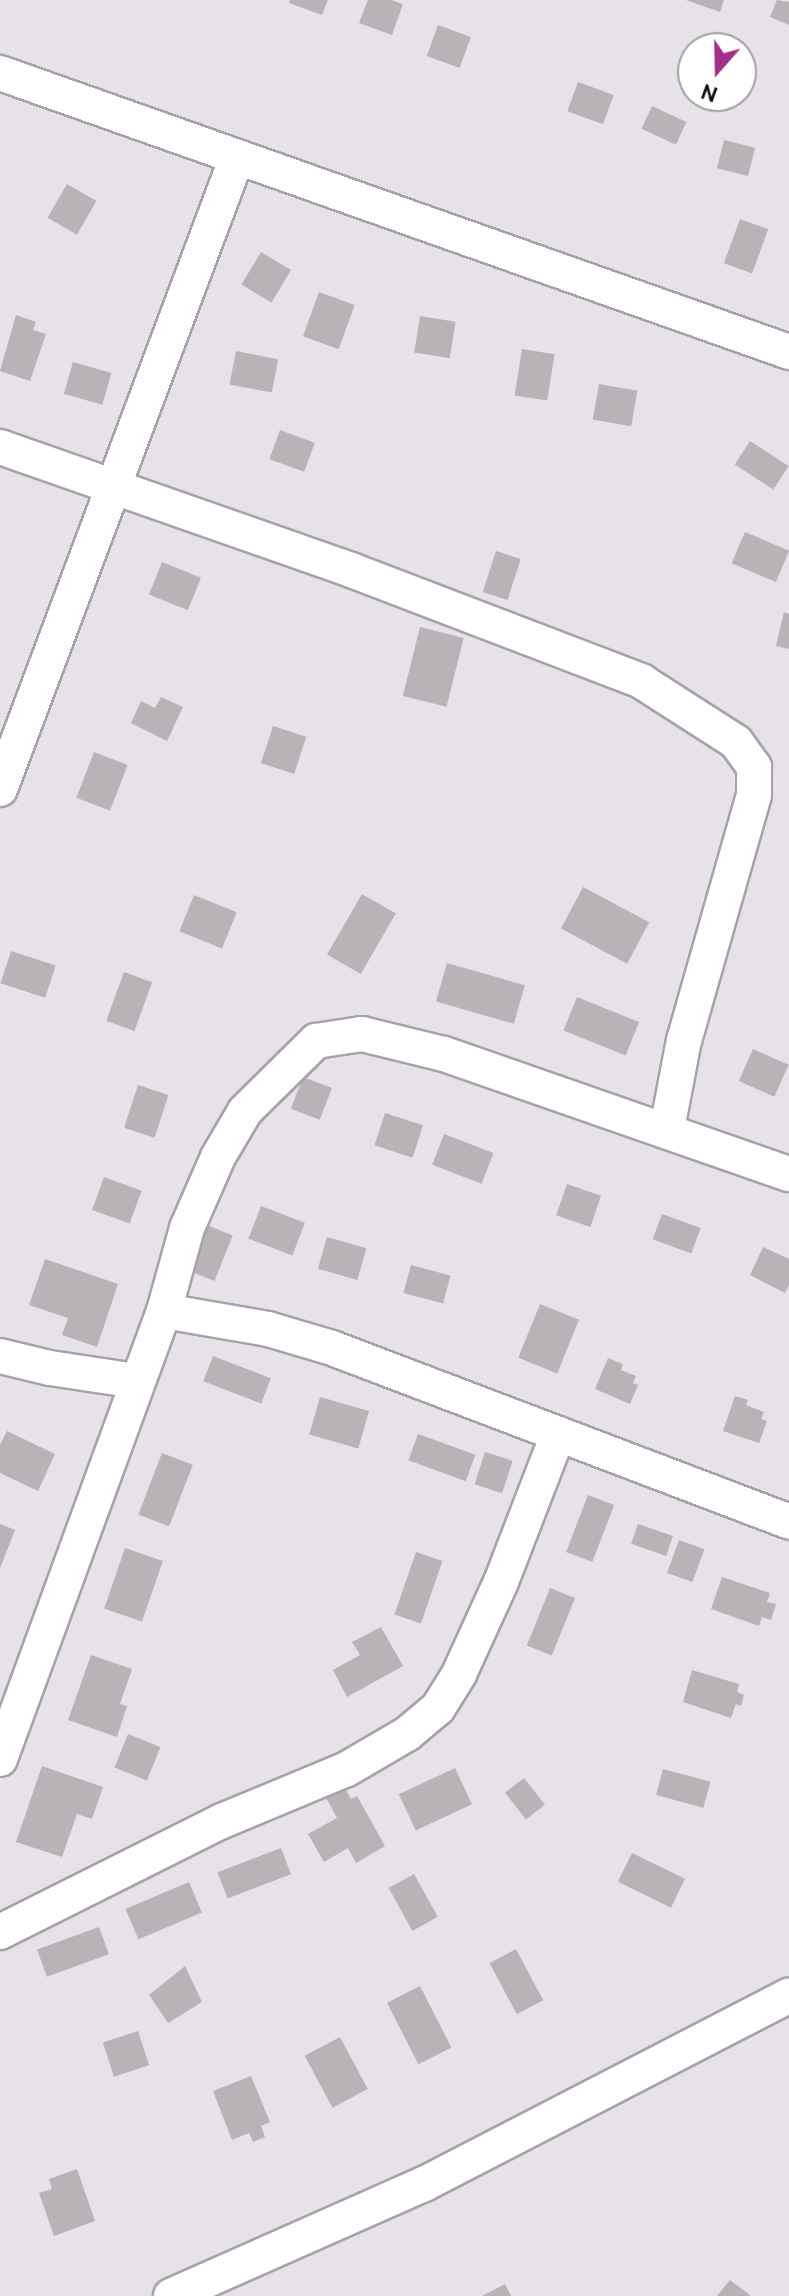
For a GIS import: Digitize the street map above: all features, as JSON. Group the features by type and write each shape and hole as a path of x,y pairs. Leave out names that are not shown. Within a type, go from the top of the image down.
{"street":[{"path":"0,73 789,352"},
{"path":"0,789 237,157"},
{"path":"0,447 351,570 641,681 736,742 754,767 754,795 684,1040 667,1129"},
{"path":"0,1759 164,1311 187,1228 218,1157 245,1111 316,1041 362,1034 444,1054 667,1129 789,1174"},
{"path":"164,1311 268,1329 332,1348 789,1522"},
{"path":"0,1356 50,1368 136,1381"},
{"path":"0,1932 222,1821 347,1769 407,1734 438,1708 459,1674 501,1582 558,1434"},
{"path":"171,2296 424,2184 789,1996"}],"building":[{"path":"290,0 328,0 322,15 289,3"},
{"path":"368,0 391,0 403,4 392,35 359,23"},
{"path":"686,0 724,0 720,12"},
{"path":"777,0 789,2 789,25 770,17"},
{"path":"438,25 471,37 460,68 427,56"},
{"path":"578,82 614,95 603,124 567,111"},
{"path":"652,106 686,122 676,145 641,129"},
{"path":"724,140 755,148 748,176 717,168"},
{"path":"67,184 96,201 77,235 48,218"},
{"path":"740,219 768,229 752,273 724,263"},
{"path":"261,252 291,270 271,303 241,285"},
{"path":"319,292 355,305 339,349 303,336"},
{"path":"16,315 36,322 33,330 46,334 30,381 0,371"},
{"path":"420,316 456,322 450,358 414,353"},
{"path":"522,349 555,354 547,401 515,395"},
{"path":"236,351 278,359 272,393 230,384"},
{"path":"73,362 111,373 102,405 64,394"},
{"path":"599,384 637,391 631,426 593,419"},
{"path":"280,430 315,443 304,472 269,459"},
{"path":"750,441 789,466 773,490 735,464"},
{"path":"745,532 789,551 776,582 732,563"},
{"path":"496,551 521,559 507,600 483,592"},
{"path":"162,562 201,578 188,610 149,594"},
{"path":"784,612 789,614 789,649 776,646"},
{"path":"420,627 464,638 446,707 403,696"},
{"path":"161,697 183,707 167,741 131,723 141,701 155,708"},
{"path":"273,726 306,737 294,774 261,763"},
{"path":"94,752 128,765 110,811 76,798"},
{"path":"583,887 649,922 627,964 561,928"},
{"path":"362,894 396,914 361,974 327,955"},
{"path":"194,895 237,912 222,948 179,931"},
{"path":"11,951 56,966 45,998 0,983"},
{"path":"447,963 525,985 514,1024 436,1001"},
{"path":"124,972 152,982 134,1031 106,1021"},
{"path":"577,997 639,1022 626,1055 564,1030"},
{"path":"753,1049 789,1065 774,1097 739,1081"},
{"path":"303,1077 332,1088 320,1120 291,1109"},
{"path":"138,1085 168,1095 155,1138 124,1128"},
{"path":"385,1113 423,1125 413,1158 374,1145"},
{"path":"444,1134 493,1153 482,1184 432,1165"},
{"path":"104,1177 142,1191 130,1224 92,1210"},
{"path":"567,1184 601,1196 590,1227 556,1215"},
{"path":"261,1206 305,1223 292,1256 248,1239"},
{"path":"662,1214 701,1228 691,1253 653,1239"},
{"path":"204,1224 233,1236 214,1281 186,1269"},
{"path":"327,1237 366,1248 357,1280 318,1269"},
{"path":"763,1247 789,1259 789,1285 785,1293 750,1275"},
{"path":"45,1259 118,1284 97,1347 62,1335 68,1318 29,1305"},
{"path":"411,1265 451,1276 443,1304 403,1293"},
{"path":"540,1304 579,1320 557,1374 518,1358"},
{"path":"213,1356 271,1378 261,1403 203,1381"},
{"path":"608,1358 623,1364 621,1370 636,1376 633,1383 638,1385 630,1404 595,1389"},
{"path":"735,1396 748,1400 746,1405 764,1412 761,1419 767,1421 759,1443 723,1431"},
{"path":"320,1397 369,1411 358,1449 309,1434"},
{"path":"7,1431 55,1454 38,1491 0,1473 0,1445"},
{"path":"418,1434 475,1455 466,1481 408,1460"},
{"path":"485,1452 513,1461 502,1493 474,1484"},
{"path":"162,1453 193,1465 169,1526 138,1515"},
{"path":"588,1495 614,1505 592,1562 566,1552"},
{"path":"0,1524 15,1530 0,1568"},
{"path":"638,1524 673,1536 666,1556 631,1544"},
{"path":"679,1540 704,1549 692,1582 667,1573"},
{"path":"125,1548 163,1561 142,1622 104,1609"},
{"path":"416,1552 442,1561 421,1624 395,1614"},
{"path":"722,1577 770,1593 767,1602 776,1604 771,1620 762,1617 759,1626 711,1609"},
{"path":"550,1588 575,1598 552,1656 527,1645"},
{"path":"381,1627 403,1666 347,1697 333,1670 360,1655 352,1642"},
{"path":"91,1655 132,1669 120,1704 127,1706 117,1737 68,1720"},
{"path":"692,1670 739,1684 737,1692 744,1695 741,1706 736,1704 731,1718 683,1702"},
{"path":"128,1734 160,1747 147,1780 115,1767"},
{"path":"42,1766 103,1787 92,1819 77,1814 62,1857 16,1842"},
{"path":"455,1768 472,1804 416,1830 399,1794"},
{"path":"663,1769 710,1782 703,1808 656,1795"},
{"path":"524,1778 545,1805 526,1820 505,1793"},
{"path":"342,1783 351,1799 357,1796 385,1846 356,1863 348,1848 324,1862 308,1834 337,1818 324,1794"},
{"path":"281,1848 291,1874 228,1899 218,1872"},
{"path":"632,1853 685,1879 671,1908 618,1882"},
{"path":"414,1874 438,1917 412,1931 389,1888"},
{"path":"189,1882 202,1912 138,1939 125,1909"},
{"path":"99,1927 109,1954 47,1977 37,1950"},
{"path":"516,1949 543,2000 517,2014 490,1963"},
{"path":"185,1966 202,2002 168,2023 149,1995"},
{"path":"420,1986 451,2047 418,2064 387,2003"},
{"path":"138,2031 149,2065 114,2077 103,2042"},
{"path":"340,2037 368,2089 332,2108 305,2056"},
{"path":"251,2076 270,2122 261,2126 265,2137 253,2142 249,2133 232,2140 213,2091"},
{"path":"77,2169 95,2221 54,2236 39,2193 52,2189 49,2179"},
{"path":"730,2280 751,2296 717,2296"},
{"path":"505,2284 511,2296 482,2296"}]}
